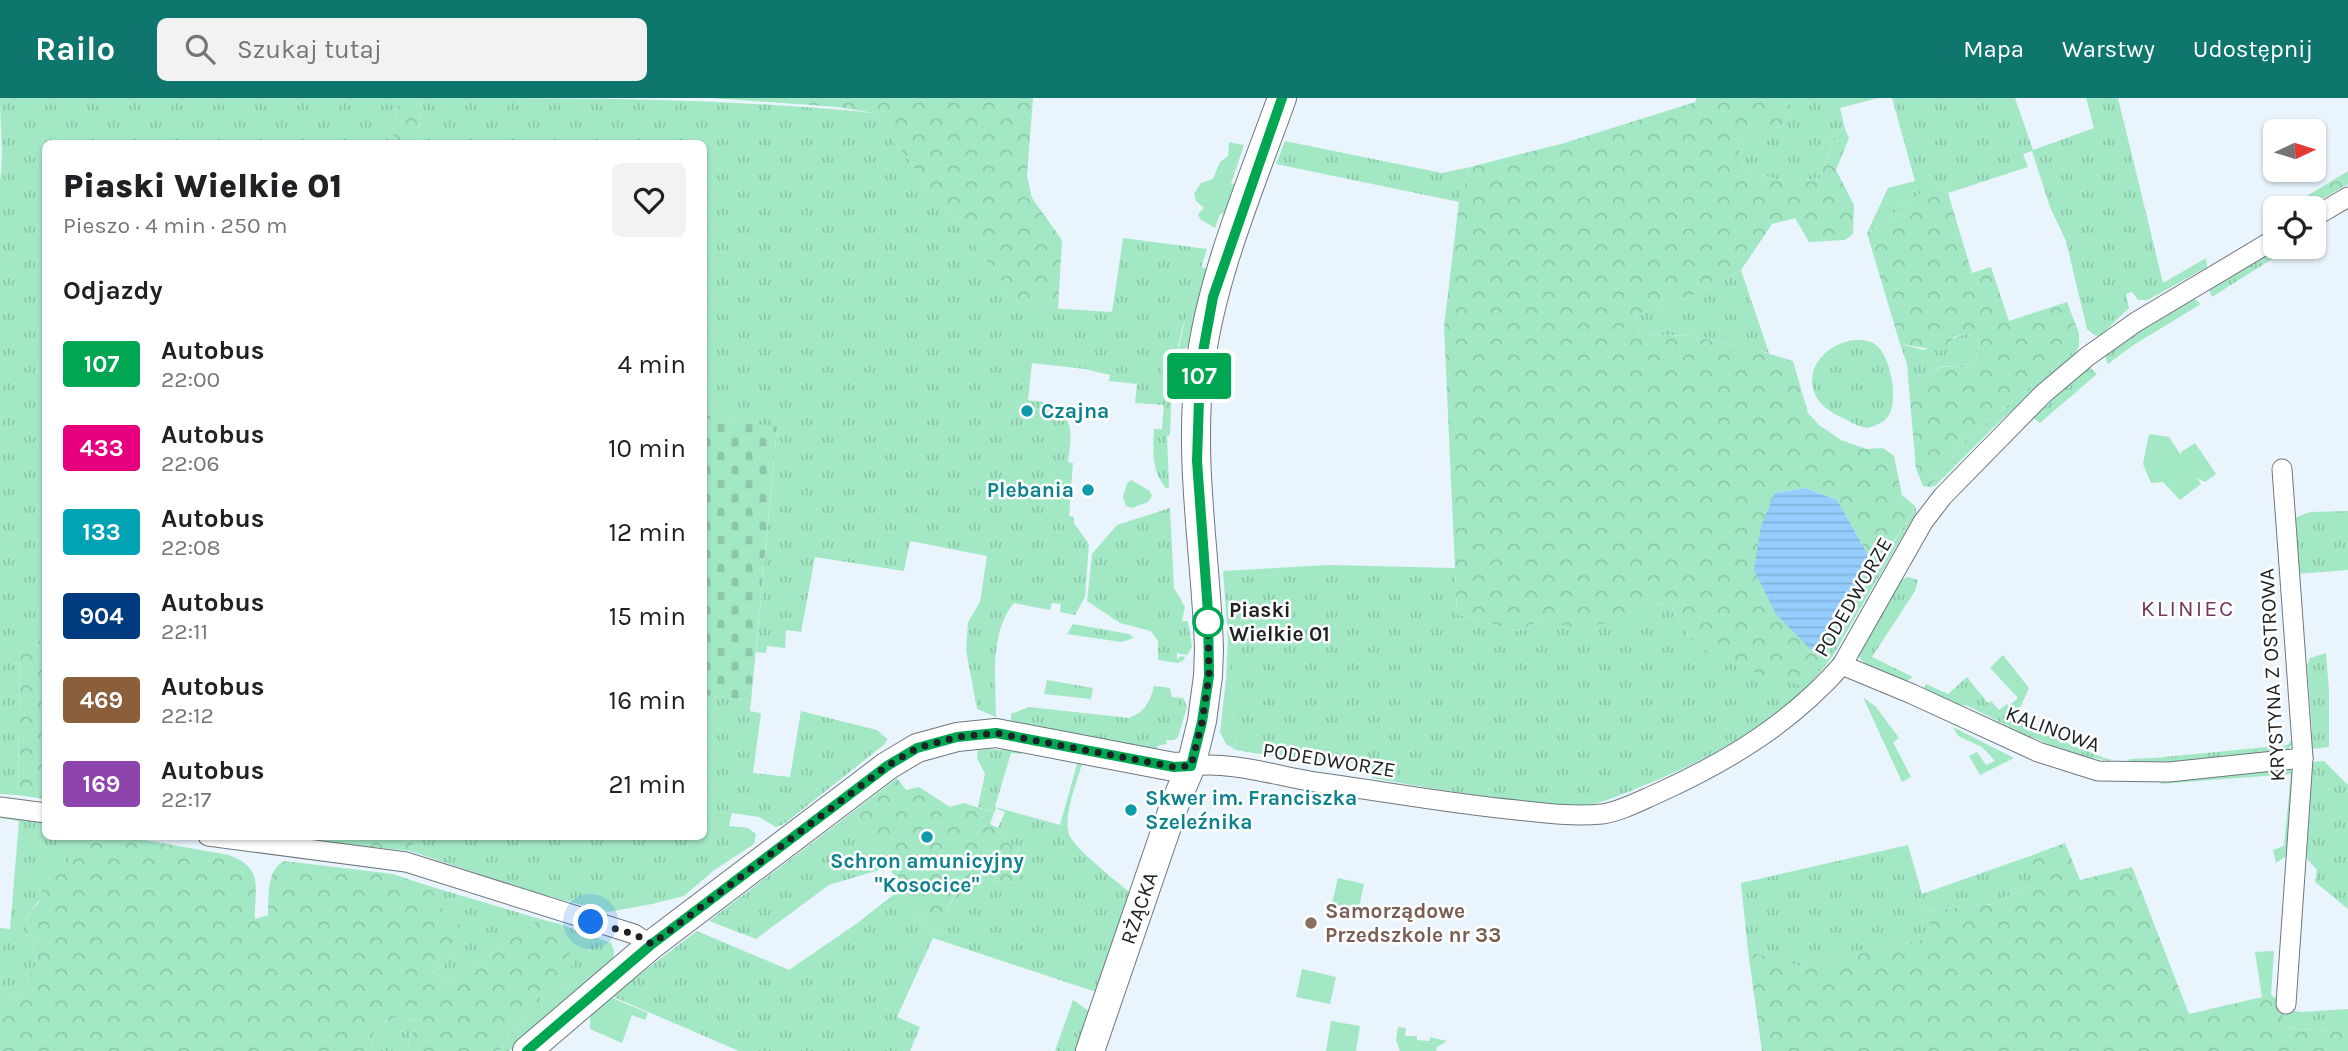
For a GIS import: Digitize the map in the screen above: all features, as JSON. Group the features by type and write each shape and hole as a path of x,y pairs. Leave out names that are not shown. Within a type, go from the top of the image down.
{"street":[{"name":"RŻĄCKA","path":"1090,1051 1174,806 1191,766 1202,722 1209,676 1208,612 1197,461 1200,368 1213,297 1282,98"},
{"path":"2326,210 2348,197"},
{"name":"PODEDWORZE","path":"1191,766 1211,764 1494,808 1562,814 1604,814 1704,772 1753,743 1791,716 1842,665 1923,522 1951,488 2043,394 2088,356 2136,321 2263,246"},
{"name":"KRYSTYNA Z OSTROWA","path":"2282,468 2303,758 2286,1004"},
{"name":"KALINOWA","path":"1842,665 2038,752 2098,771 2169,772 2303,758"},
{"path":"527,1051 652,944 887,766 917,748 957,737 996,733 1174,767 1191,766"},
{"path":"0,807 42,812"},
{"path":"238,840 406,862 634,934 652,944"}],"green space":[{"path":"0,98 399,98 392,140 42,140 42,640 20,648 18,795 0,794"},
{"path":"399,98 422,98 418,140 392,140"},
{"path":"422,98 705,102 874,113 1018,302 1031,307 1112,312 1123,238 1207,249 1182,329 1172,378 1170,435 1167,436 1169,488 1166,488 1158,475 1153,452 1154,429 1162,429 1164,405 1135,403 1137,384 1109,381 1110,375 1085,369 1032,363 1028,400 1050,403 1049,409 1064,417 1070,430 1068,462 1073,463 1069,516 1074,517 1074,523 1089,544 1085,597 1075,615 1060,612 1061,604 1052,603 1050,610 1014,603 1006,615 997,642 996,717 977,709 966,650 968,622 980,602 987,556 910,541 904,571 815,557 801,632 786,630 785,648 767,646 766,653 756,652 777,428 707,416 707,140 418,140"},
{"path":"711,98 1033,98 1027,176 1032,198 1062,240 1058,309 1031,307 1018,302 874,113 838,107"},
{"path":"1696,98 1780,98 1792,106 1783,125 1737,140 1745,171 1789,182 1820,178 1836,131 1845,129 1849,138 1836,170 1854,205 1853,234 1845,240 1809,242 1795,218 1772,224 1741,270 1706,291 1635,315 1640,334 1691,336 1793,361 1808,413 1819,425 1841,440 1866,449 1883,448 1894,456 1902,495 1916,507 1878,565 1871,560 1837,500 1805,488 1775,493 1810,650 1842,611 1850,616 1822,665 1803,686 1758,673 1715,656 1687,635 1671,605 1652,604 1636,621 1566,627 1550,617 1517,631 1457,614 1444,326 1459,202 1470,167 1561,144 1696,102"},
{"path":"1780,98 1878,98 1840,108 1845,129 1836,131 1820,178 1789,182 1745,171 1737,140 1783,125 1792,106"},
{"path":"1892,98 2015,98 2033,150 2094,128 2086,98 2118,98 2163,283 2206,258 2207,267 2148,300 2138,300 2132,292 2126,294 2129,308 2101,335 2096,336 2087,329 2066,241 2050,207 2032,151 2023,154 2028,167 1948,193 1930,187 1867,233 1888,188 1915,181"},
{"path":"1285,141 1442,173 1470,167 1459,202 1276,164"},
{"path":"1229,142 1244,145 1231,184 1240,183 1229,212 1220,214 1215,228 1200,219 1198,214 1204,208 1196,201 1194,194 1201,183 1213,179 1220,162 1228,156"},
{"path":"2348,171 2348,184 2326,197 2307,196"},
{"path":"1930,186 1948,193 1972,273 1991,267 2009,321 2067,302 2079,333 2079,346 1964,442 1930,487 1923,486 1916,469 1909,389 1934,370 1948,366 1965,368 1976,360 1980,341 1967,333 1954,337 1942,351 1900,344 1867,233"},
{"path":"2263,255 2263,259 2272,259 2212,297 2208,287"},
{"path":"1201,267 1208,269 1190,346 1178,352 1189,301"},
{"path":"1741,270 1769,353 1691,336 1640,334 1635,315 1706,291"},
{"path":"2192,297 2201,304 2132,346 2108,364 2104,354"},
{"path":"1967,333 1980,341 1976,360 1965,368 1948,366 1934,370 1909,389 1907,364 1900,344 1924,350"},
{"path":"1854,340 1868,341 1881,350 1889,367 1893,387 1890,413 1884,421 1868,428 1835,414 1820,402 1813,387 1812,377 1820,359 1835,346"},
{"path":"2079,346 2075,355 1998,423 1935,486 1930,487 1964,442"},
{"path":"2088,366 2097,374 2040,423 2033,418"},
{"path":"707,415 777,427 751,701 707,695"},
{"path":"2149,434 2169,437 2181,455 2181,452 2195,443 2216,474 2205,482 2197,478 2201,484 2180,500 2163,482 2151,483 2143,464"},
{"path":"1131,480 1150,491 1152,496 1148,502 1132,508 1126,506 1123,497 1127,483"},
{"path":"1916,507 1916,513 1832,657 1794,699 1748,734 1723,749 1615,797 1584,805 1544,803 1372,778 1371,760 1334,766 1236,750 1223,571 1329,565 1455,568 1457,614 1517,631 1550,617 1652,604 1671,605 1688,637 1850,617 1842,611 1871,560 1879,565"},
{"path":"1170,508 1174,588 1185,607 1182,621 1188,621 1192,647 1187,655 1177,653 1177,659 1185,657 1178,663 1158,660 1158,641 1151,631 1120,623 1087,601 1092,554 1117,525"},
{"path":"2348,511 2348,570 2296,574 2294,518 2310,512"},
{"path":"1908,577 1918,580 1915,591 1872,657 1913,677 1907,681 1873,669 1858,655 1899,581"},
{"path":"1073,624 1129,634 1134,638 1121,642 1067,634"},
{"path":"1228,635 1236,750 1226,744 1220,732"},
{"path":"42,640 42,799 18,795 20,648"},
{"path":"2326,653 2329,747 2312,749 2307,665 2310,658"},
{"path":"2003,655 2029,688 2014,721 2007,719 1999,710 2018,698 1990,668"},
{"path":"1967,677 1988,703 1991,701 2007,719 2111,759 2109,761 2070,753 1968,706 1948,703 1923,689 1926,684 1948,694"},
{"path":"1047,680 1093,688 1091,699 1044,694"},
{"path":"1154,686 1170,688 1172,697 1183,698 1187,707 1178,737 1166,740 1167,744 1157,746 1157,749 1011,728 1011,714 1029,707 1129,718 1146,706"},
{"path":"707,695 751,701 750,711 761,713 753,773 790,777 801,711 877,730 887,739 885,744 784,824 776,827 759,817 732,813 729,826 748,828 756,834 754,844 713,871 684,896 652,904 608,912 530,891 410,851 415,840 707,840"},
{"path":"1863,697 1876,707 1899,738 1893,742 1911,777 1902,782"},
{"path":"1953,727 2014,758 1980,775 1969,756 1977,752 1986,765 1995,761 1982,747 1958,736"},
{"path":"2293,739 2293,744 2288,749 2256,757 2179,764 2129,762 2129,759 2287,745"},
{"path":"978,750 1022,751 1021,754 1011,753 995,807 1060,825 1077,764 1082,764 1069,809 1069,834 1088,857 1132,894 1096,992 933,938 897,1017 920,1027 910,1051 739,1051 611,996 697,931 789,970 856,924 902,888 933,937 962,888 983,880 1018,883 1025,862 998,828 1005,812 996,808 994,813 978,807 985,774 977,758"},
{"path":"2324,761 2348,785 2348,909 2315,882 2317,870 2308,860 2304,849 2311,762"},
{"path":"2291,764 2295,778 2288,855 2276,863 2273,850 2284,846 2291,774 2160,784 2165,778"},
{"path":"897,778 906,790 919,787 950,807 964,803 994,813 990,824 998,828 1025,862 1018,883 982,880 962,888 948,906 933,938 854,811"},
{"path":"854,811 889,867 829,885 756,939 709,921"},
{"path":"0,815 42,822 42,840 71,840 68,869 26,919 37,961 21,994 7,1007 0,992 0,928 10,929 19,821 0,818"},
{"path":"71,840 145,840 229,855 248,866 253,873 256,888 255,919 268,915 274,870 285,861 393,874 429,886 451,922 479,930 433,973 451,981 540,919 560,924 568,937 572,966 563,983 538,996 529,1013 499,1051 408,1051 410,1036 423,1022 396,1017 375,1027 370,1051 0,1051 0,992 8,1006 21,994 37,961 26,919 43,896 39,880 48,866 68,868"},
{"path":"301,840 415,840 410,851"},
{"path":"2065,843 2080,880 2132,867 2189,1014 2271,995 2279,1000 2278,1009 2283,1028 2348,1032 2348,1051 1762,1051 1748,951 1799,966 1934,937 1927,911 1992,904 2030,885 2030,856"},
{"path":"1908,845 1922,894 2030,856 2030,885 1992,904 1927,911 1935,937 1799,966 1748,951 1741,883"},
{"path":"1338,878 1364,884 1357,917 1330,911"},
{"path":"429,886 540,919 451,981 433,973 467,944 441,909"},
{"path":"560,924 611,943 613,960 509,1051 499,1051 529,1013 538,996 563,983 568,937"},
{"path":"2274,951 2271,995 2262,997 2255,952"},
{"path":"1302,969 1336,977 1330,1004 1296,997"},
{"path":"610,997 648,1013 645,1020 632,1015 622,1043 590,1029 590,1015"},
{"path":"1073,1000 1089,1011 1076,1051 1055,1051"},
{"path":"2278,1009 2301,1012 2348,1009 2348,1032 2283,1028"},
{"path":"396,1017 423,1022 410,1036 408,1051 370,1051 375,1027"},
{"path":"1331,1021 1360,1026 1356,1051 1326,1051"},
{"path":"1398,1027 1406,1028 1405,1036 1417,1036 1417,1040 1430,1041 1430,1037 1447,1041 1437,1047 1436,1051 1400,1051 1396,1040"}],"water":[{"path":"1805,488 1837,500 1871,560 1842,611 1811,650 1776,614 1754,570 1761,526 1775,493"}],"bus line":[{"name":"107","path":"527,1051 652,944 887,766 917,748 957,737 996,733 1174,767 1191,766 1202,722 1209,676 1208,612 1197,461 1200,368 1213,297 1282,98"}],"place":[{"name":"Czajna","path":"1027,411"},
{"name":"Plebania","path":"1088,490"},
{"name":"Piaski Wielkie 01","path":"1208,622"},
{"name":"Skwer im. Franciszka Szeleźnika","path":"1131,810"},
{"name":"Schron amunicyjny \"Kosocice\"","path":"927,837"},
{"name":"Samorządowe Przedszkole nr 33","path":"1311,923"}],"district":[{"name":"KLINIEC","path":"2188,608"}],"route":[{"path":"591,922 634,934 652,944 887,766 917,748 957,737 996,733 1174,767 1191,766 1202,722 1209,676 1208,622"}]}
